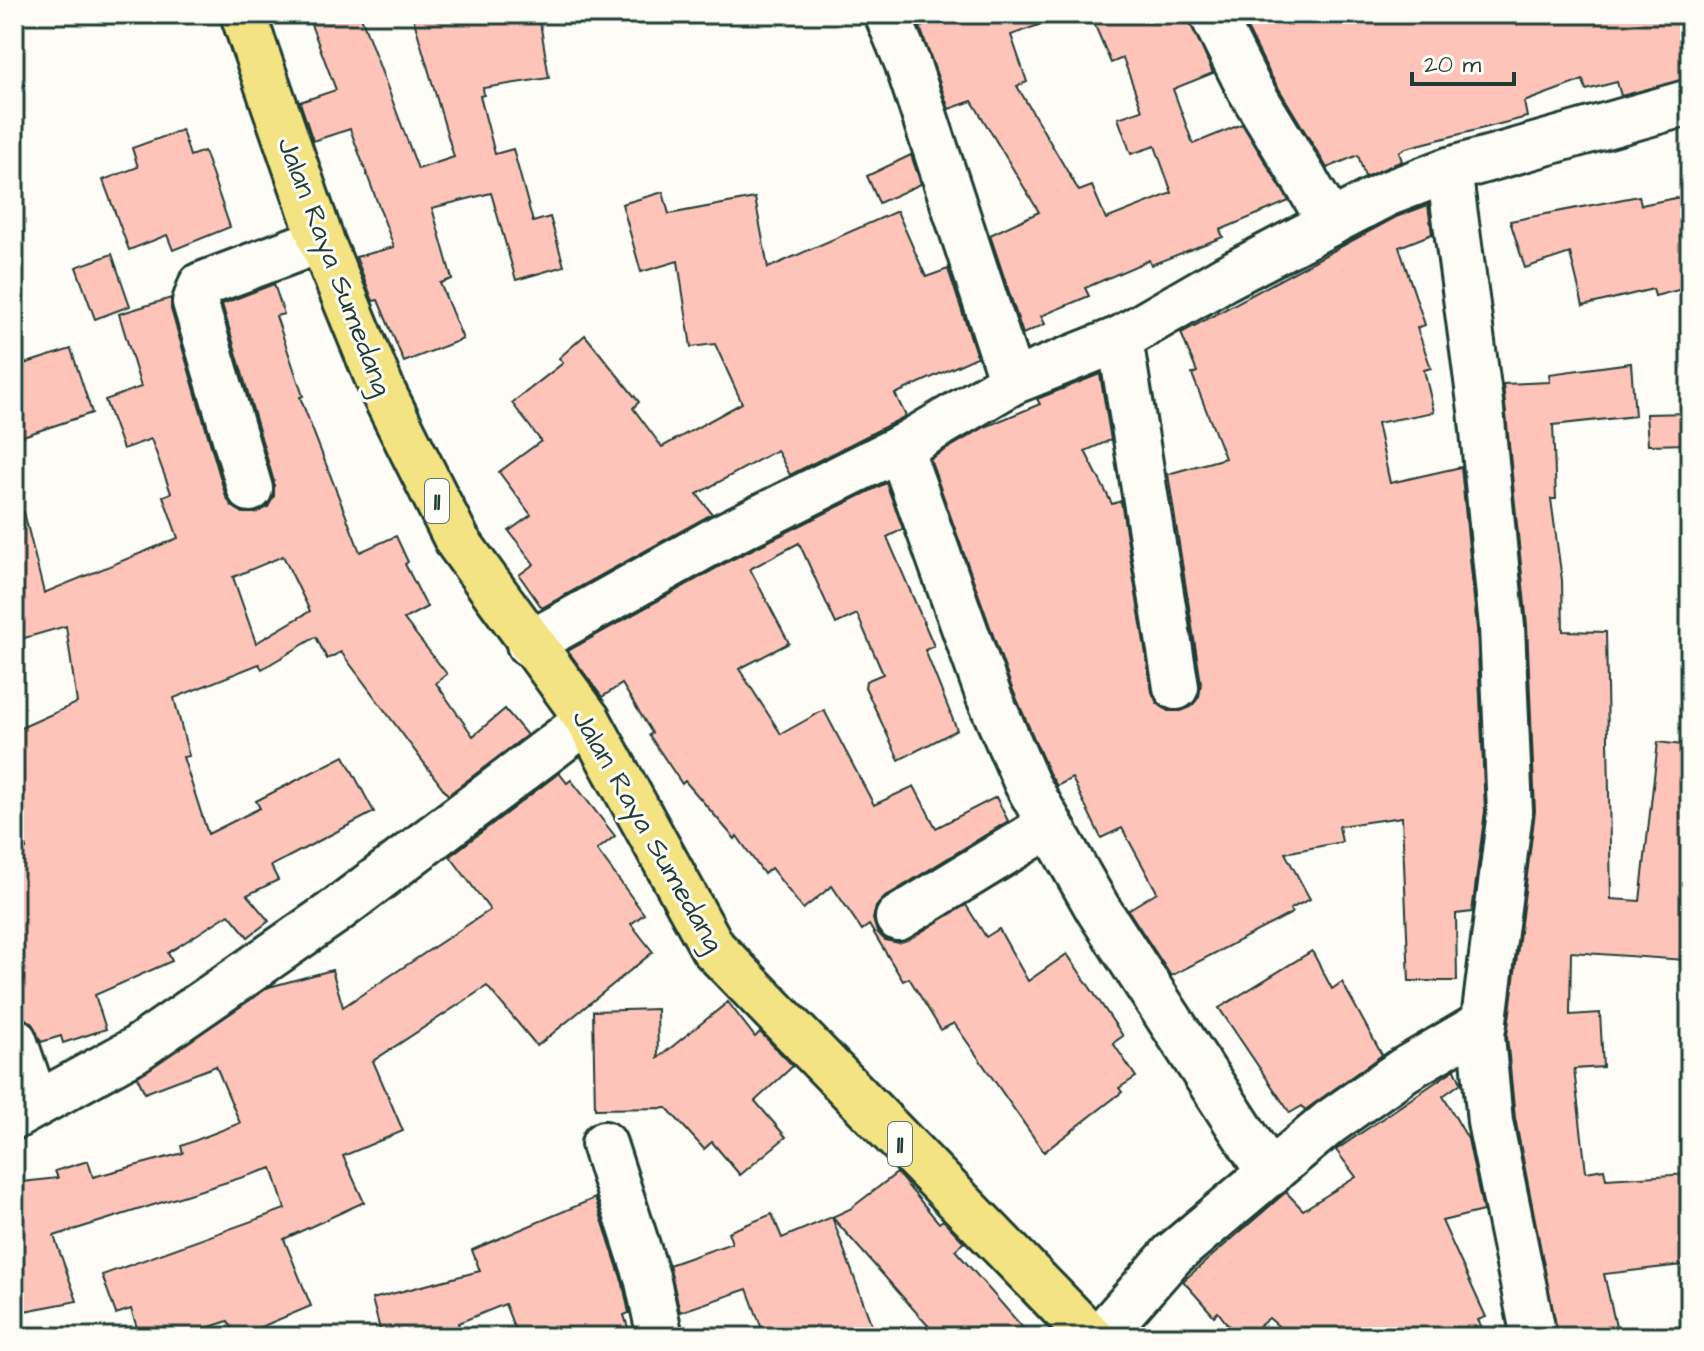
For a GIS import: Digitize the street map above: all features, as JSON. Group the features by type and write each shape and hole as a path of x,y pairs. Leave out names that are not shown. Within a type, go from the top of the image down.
{"highway":[{"name":"Jalan Raya Sumedang","path":"243,14 321,240 384,394 458,542 529,644 588,720 713,948 1091,1337"}],"street":[{"path":"887,14 907,62 1012,382"},
{"path":"1212,14 1248,86 1331,223"},
{"path":"529,644 721,537 900,448 1012,382 1120,339 1225,278 1386,194 1449,170 1690,102"},
{"path":"1449,170 1483,425 1502,627 1509,797 1482,1036 1490,1122 1534,1337"},
{"path":"250,489 195,302 197,292 201,285 321,240"},
{"path":"1120,339 1176,687"},
{"path":"900,448 989,697 1027,784 1098,909 1270,1174"},
{"path":"14,1040 25,1110 135,1050 309,930 588,720"},
{"path":"898,918 1050,825"},
{"path":"1100,1337 1172,1255 1330,1122 1404,1070 1484,1023"},
{"path":"604,1144 647,1277 660,1337"}],"building":[{"path":"307,14 360,14 418,169 454,157 412,14 536,14 541,28 549,78 483,88 484,95 480,96 495,154 513,149 533,222 550,217 564,266 516,280 491,193 432,208 452,279 440,283 463,339 404,362 378,300 373,301 356,257 394,247 350,129 313,141 300,102 336,90"},
{"path":"955,14 1058,14 1058,18 1011,35 1027,82 1017,86 1079,191 1092,186 1106,219 1172,193 1155,146 1131,154 1118,118 1142,110 1123,58 1111,63 1094,23 1116,14 1187,14 1213,73 1173,89 1193,144 1242,124 1289,201 1220,230 1223,237 1151,265 1149,260 1085,288 1089,296 1041,316 1045,324 1023,334 990,235 1039,212 972,101 949,109 920,27"},
{"path":"1240,14 1690,14 1690,78 1621,96 1617,82 1586,90 1583,80 1524,102 1527,117 1406,148 1399,152 1402,161 1365,177 1358,155 1327,168 1270,74"},
{"path":"182,130 190,156 204,151 230,227 173,250 167,235 129,250 103,180 138,167 132,148"},
{"path":"911,155 921,184 879,203 867,176"},
{"path":"663,192 669,214 755,198 768,268 897,211 926,277 948,269 977,357 895,394 906,416 790,475 777,450 697,494 712,514 542,608 519,575 534,564 509,531 531,515 499,472 541,441 512,403 563,363 559,358 585,335 639,402 633,408 662,447 742,403 715,344 691,347 678,261 641,272 622,204"},
{"path":"1690,195 1690,287 1655,296 1653,289 1583,306 1570,253 1525,268 1510,221 1639,196 1641,205"},
{"path":"1428,205 1432,234 1399,247 1425,325 1417,328 1431,368 1424,370 1434,412 1377,423 1390,483 1461,467 1477,629 1485,811 1472,912 1456,914 1457,981 1409,981 1402,817 1339,826 1342,842 1285,853 1310,899 1290,909 1292,913 1171,976 1128,910 1157,892 1122,828 1101,838 1072,778 1057,786 1049,773 1012,688 930,459 985,427 1040,404 1037,399 1100,374 1111,440 1085,451 1112,504 1121,501 1152,692 1157,703 1168,711 1191,707 1199,697 1201,683 1168,474 1225,458 1192,374 1197,372 1181,333 1396,217"},
{"path":"112,254 130,306 95,319 76,267"},
{"path":"274,284 284,314 276,316 303,396 300,397 360,552 396,536 408,562 405,564 427,607 404,619 447,674 436,683 473,736 505,709 527,735 448,795 341,652 327,659 316,637 262,669 259,664 174,698 189,756 183,757 208,834 260,808 256,801 344,756 374,812 271,866 278,880 247,895 269,921 248,937 229,914 168,953 172,961 95,995 106,1029 63,1043 61,1036 41,1042 31,1022 14,1016 14,850 26,849 14,793 14,731 77,703 66,626 14,641 14,513 24,512 44,593 178,538 163,496 171,493 151,439 123,449 105,400 141,387 119,314 171,298 171,309 226,497 232,506 243,513 256,513 268,507 274,496 274,482 222,304","holes":["283,556 310,611 256,643 233,577"]},
{"path":"71,349 92,413 14,439 14,367"},
{"path":"1631,363 1635,416 1553,425 1556,499 1551,499 1562,580 1563,631 1606,632 1611,899 1640,901 1658,742 1690,746 1690,886 1685,960 1571,952 1570,1015 1600,1013 1603,1067 1574,1069 1586,1172 1604,1169 1606,1179 1690,1174 1690,1264 1604,1274 1617,1331 1592,1337 1558,1337 1515,1118 1507,1036 1535,811 1527,625 1503,384 1550,382 1549,374"},
{"path":"1690,413 1690,444 1648,445 1646,414"},
{"path":"886,483 903,529 887,537 934,646 925,650 957,730 899,760 865,687 866,681 883,674 857,614 836,624 799,543 750,569 789,643 739,669 781,734 824,710 874,805 914,786 936,828 996,797 1008,821 885,897 876,907 873,919 877,932 885,940 899,943 966,905 986,937 999,929 1028,981 1067,954 1123,1036 1113,1043 1136,1077 1119,1088 1122,1092 1044,1152 954,1023 941,1030 909,978 903,981 869,925 862,930 832,886 803,909 771,868 764,874 737,836 735,839 685,781 682,784 649,735 652,733 622,684 602,697 568,651 733,559"},
{"path":"559,773 567,783 571,780 615,836 597,850 644,914 631,924 653,952 537,1046 487,986 373,1061 403,1131 343,1156 364,1202 284,1239 311,1306 237,1337 228,1321 179,1337 140,1337 131,1309 116,1314 102,1275 285,1209 272,1168 54,1236 77,1301 14,1313 14,1183 58,1178 55,1171 88,1161 93,1177 183,1153 181,1146 240,1123 216,1066 145,1093 137,1077 269,987 332,970 343,1007 490,910 450,856"},
{"path":"1312,951 1332,989 1342,982 1382,1055 1305,1110 1302,1106 1290,1113 1219,1008"},
{"path":"728,1002 755,1037 760,1032 793,1066 755,1101 786,1137 740,1175 712,1142 704,1149 667,1108 595,1109 593,1011 657,1009 658,1058"},
{"path":"1455,1069 1461,1083 1443,1096 1468,1139 1483,1211 1442,1221 1486,1317 1478,1320 1487,1337 1291,1337 1269,1318 1246,1337 1237,1337 1218,1312 1214,1316 1183,1281 1286,1192 1303,1210 1356,1177 1336,1150"},
{"path":"897,1173 939,1223 943,1220 964,1242 955,1250 1031,1337 938,1337 832,1217 850,1209"},
{"path":"595,1198 623,1284 629,1313 624,1315 631,1337 518,1337 505,1304 458,1323 459,1326 418,1337 382,1337 372,1299 480,1271 472,1250"},
{"path":"772,1214 782,1238 832,1217 876,1337 765,1337 747,1289 680,1312 669,1265 732,1243 728,1232"}]}
